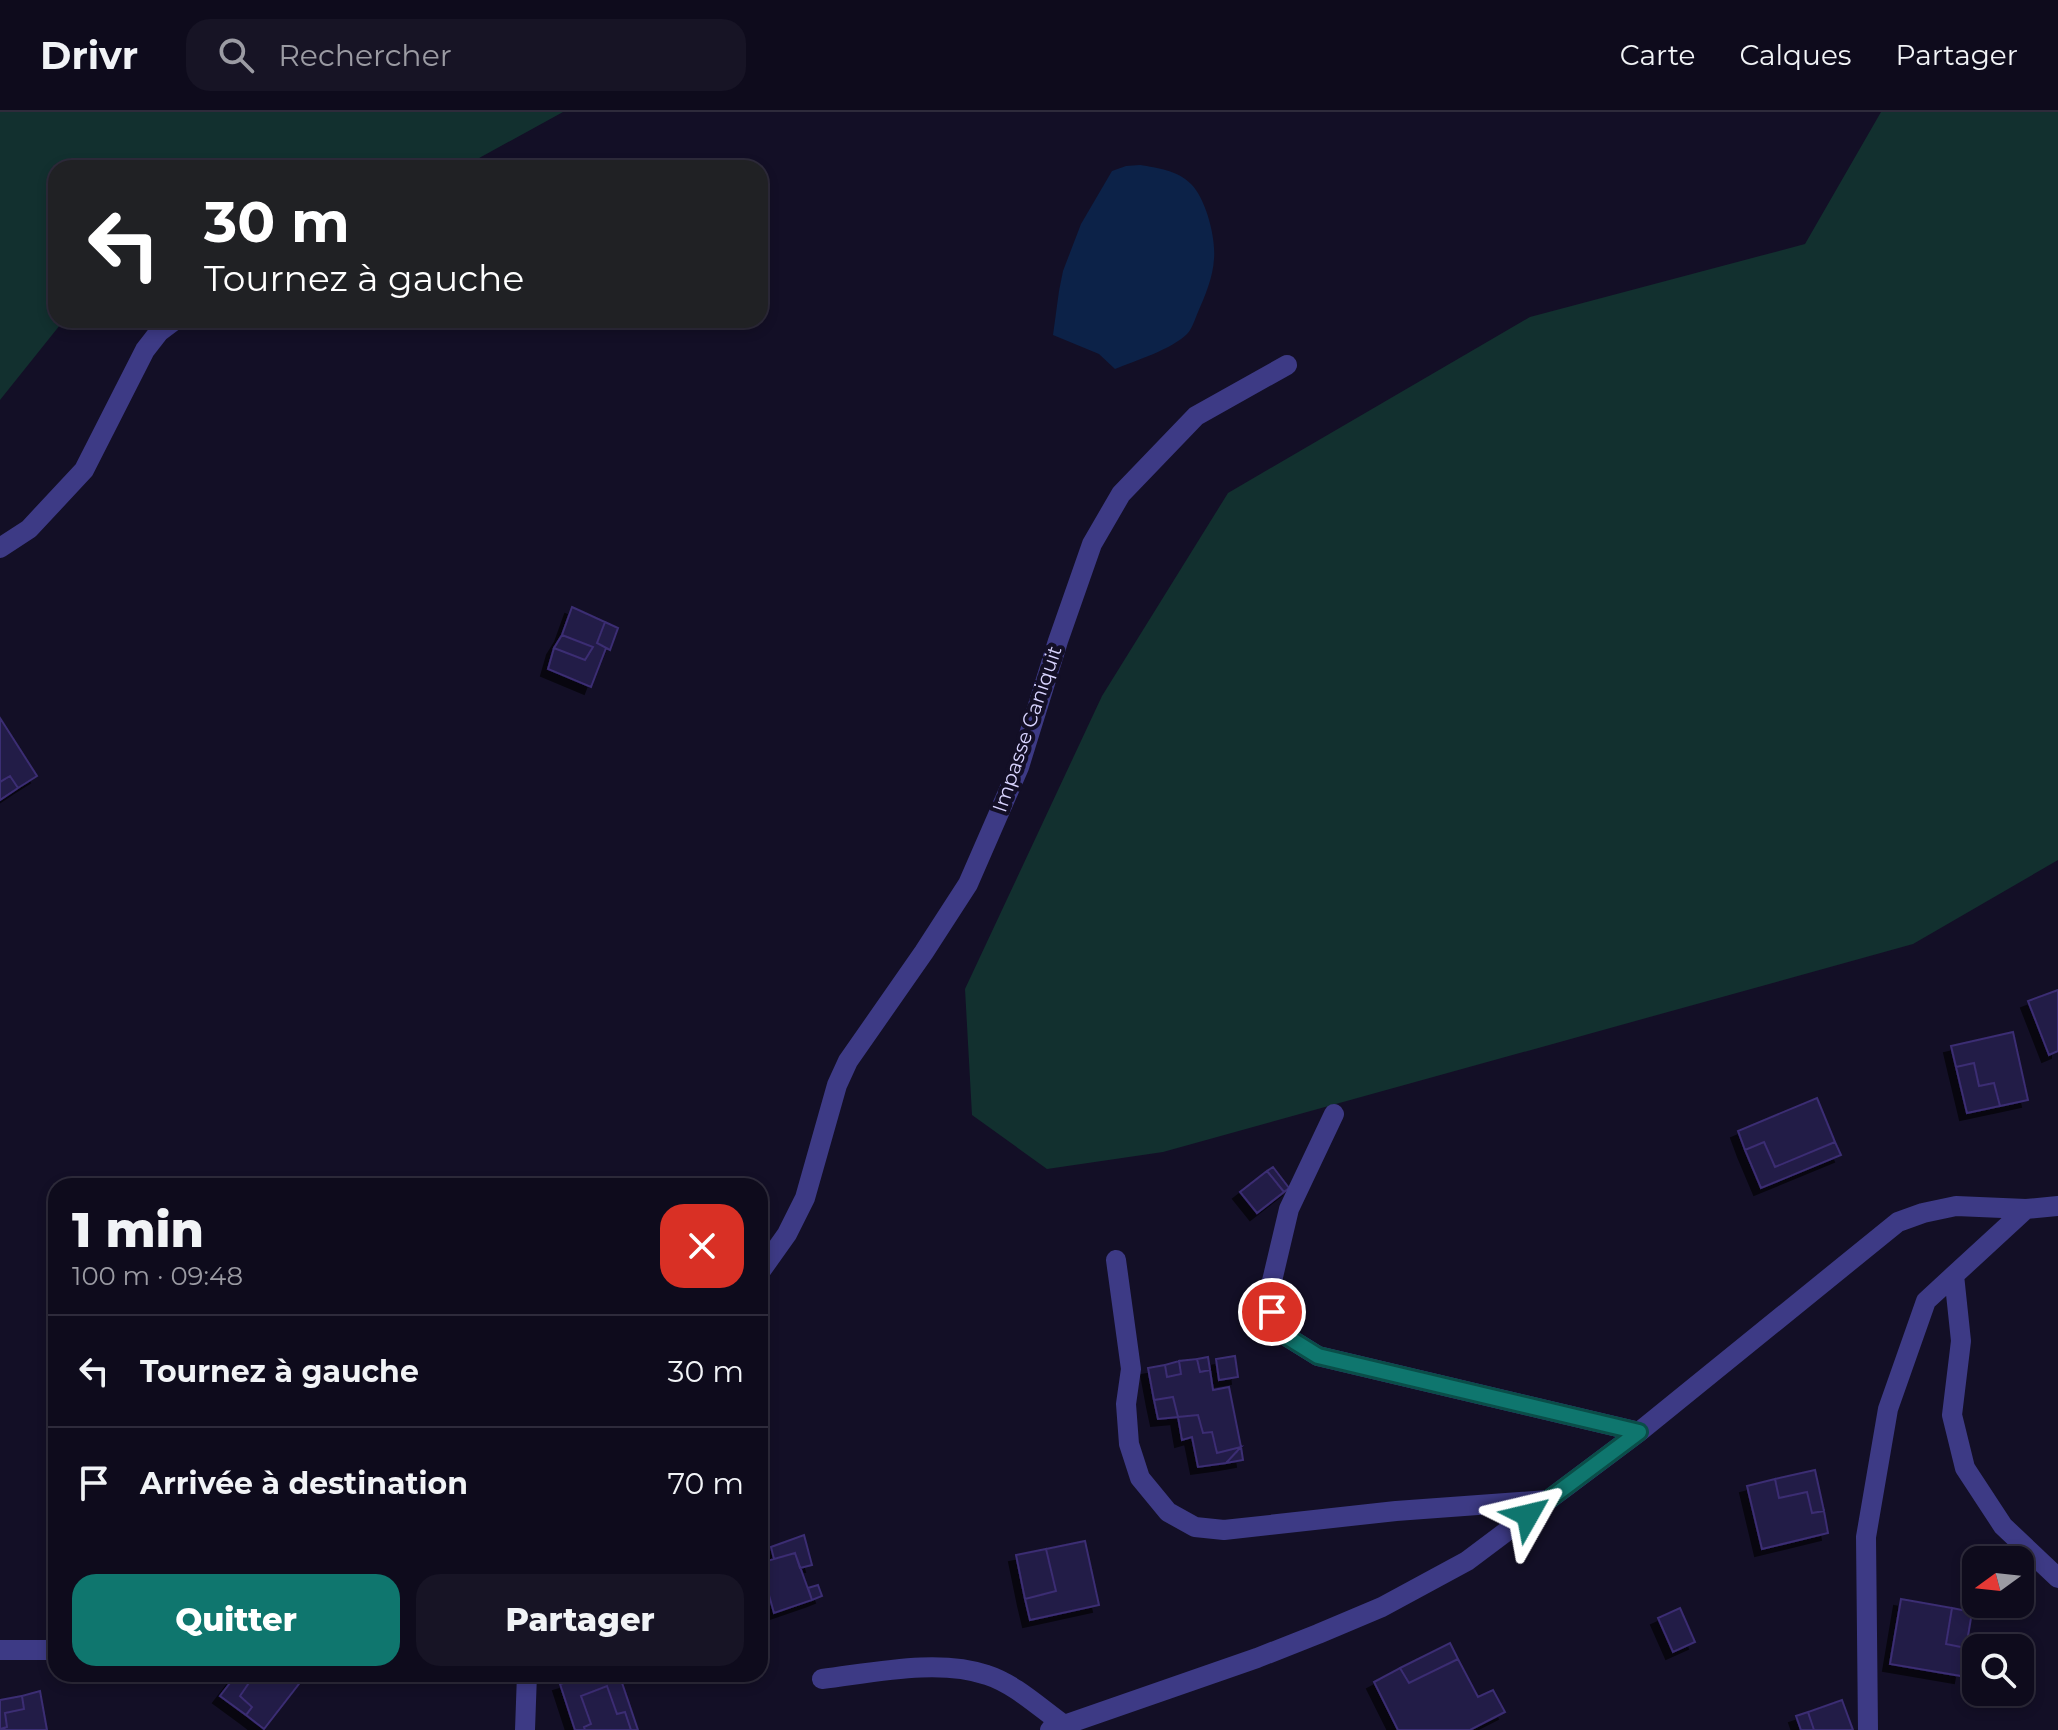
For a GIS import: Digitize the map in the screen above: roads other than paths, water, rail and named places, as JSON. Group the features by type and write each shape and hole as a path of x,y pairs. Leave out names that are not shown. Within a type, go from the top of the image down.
{"street":[{"path":"0,548 29,529 84,470 145,350 164,328"},
{"name":"Impasse Caniquit","path":"768,1261 787,1234 805,1198 837,1085 848,1061 968,884 1019,767 1092,544 1121,494 1196,416 1287,365"},
{"path":"1334,1114 1289,1209 1272,1281 1272,1312 1289,1338 1318,1356 1639,1432"},
{"path":"822,1679 936,1667 965,1669 989,1675 1013,1688 1057,1727 1257,1658 1382,1607 1467,1561 1639,1432 1898,1222 1956,1206 2026,1209 2058,1206"},
{"path":"1868,1730 1866,1537 1888,1409 1926,1301 2026,1209"},
{"path":"1116,1260 1131,1369 1126,1404 1129,1444 1140,1478 1168,1512 1195,1527 1224,1530 1396,1511 1548,1500"},
{"path":"1954,1275 1961,1341 1952,1415 1965,1468 2003,1526 2058,1578"},
{"path":"0,1650 48,1650"},
{"path":"525,1730 527,1682"}],"water":[{"path":"1140,165 1173,173 1191,184 1212,230 1213,266 1206,293 1187,334 1163,350 1115,369 1099,354 1053,335 1063,271 1081,224 1112,171"}]}
